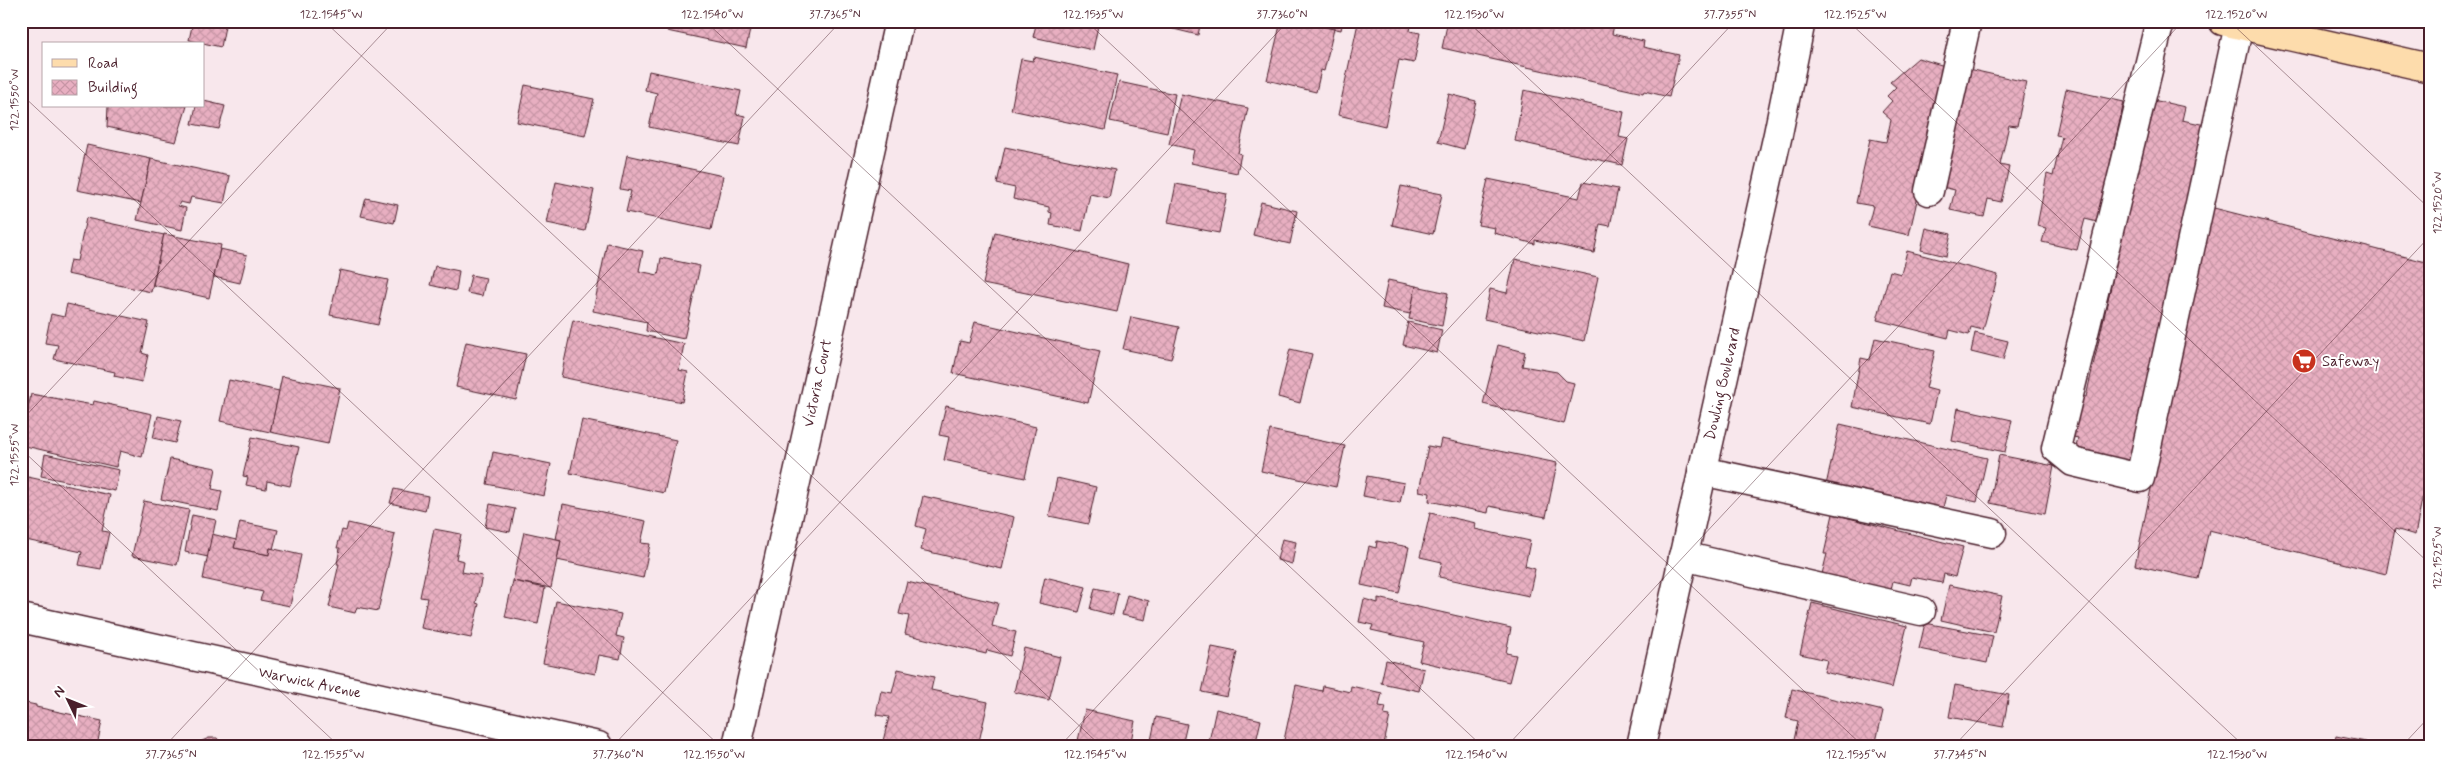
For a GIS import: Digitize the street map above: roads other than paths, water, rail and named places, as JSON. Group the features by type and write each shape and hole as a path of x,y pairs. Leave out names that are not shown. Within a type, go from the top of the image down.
{"main road":[{"path":"2231,23 2430,68"}],"street":[{"name":"Victoria Court","path":"737,746 899,21"},
{"name":"Dowling Boulevard","path":"1641,746 1801,21"},
{"path":"1929,191 1967,21"},
{"path":"2160,21 2056,448 2073,462 2140,478 2231,23"},
{"path":"1702,471 1992,533"},
{"path":"1683,556 1921,611"},
{"name":"Warwick Avenue","path":"21,618 598,746"}],"place":[{"name":"Safeway","path":"2304,361"}]}
